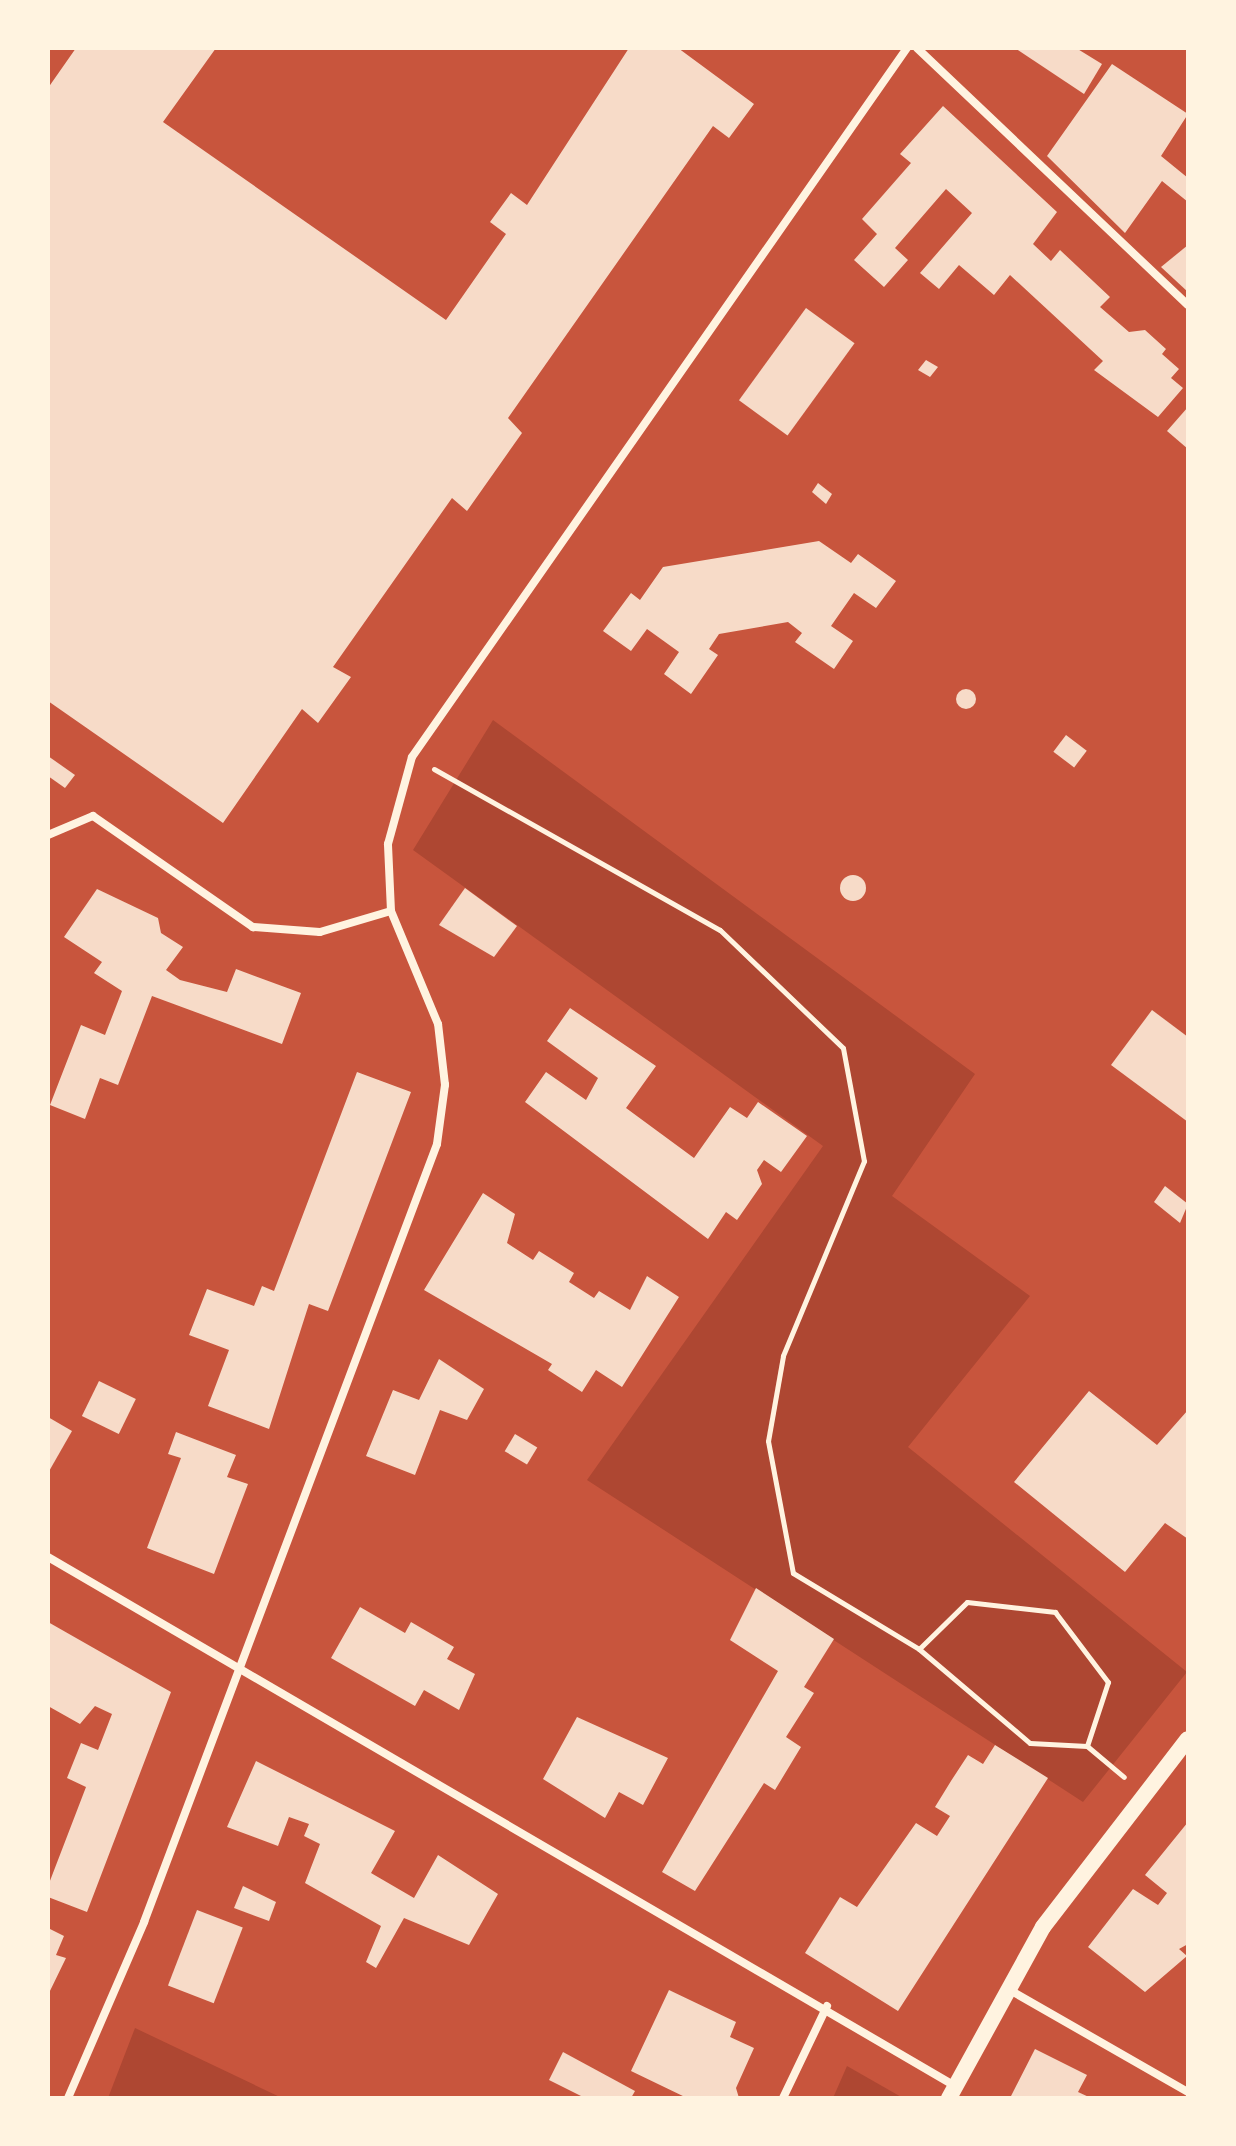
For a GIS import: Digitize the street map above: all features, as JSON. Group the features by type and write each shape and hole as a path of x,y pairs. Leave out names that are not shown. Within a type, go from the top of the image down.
{"main road":[{"path":"952,2092 1007,1989 1143,1793 1188,1739"}],"street":[{"path":"68,2098 144,1922 236,1667 437,1144 445,1085 438,1024 391,911 388,844 412,757 907,48"},
{"path":"917,48 1188,305"},
{"path":"48,835 93,816 253,927 320,932 391,911"},
{"path":"48,1557 827,2006 952,2092"},
{"path":"1007,1989 1188,2092"},
{"path":"783,2098 827,2006"}],"path":[{"path":"412,757 720,930 843,1048 864,1161 783,1356 768,1441 793,1573 919,1649 1030,1743 1087,1746 1143,1793"},
{"path":"919,1649 967,1602 1055,1612 1108,1682 1087,1746"}],"shaded area":[{"path":"493,720 975,1074 892,1196 1030,1296 908,1447 1187,1672 1083,1802 587,1480 823,1146 413,850"},
{"path":"135,2028 282,2098 108,2098"},
{"path":"847,2066 903,2098 833,2098"}],"building":[{"path":"76,48 216,48 163,122 446,320 506,234 490,222 511,193 527,205 629,48 678,48 754,104 729,138 713,126 508,418 522,433 467,511 452,498 333,667 351,677 318,723 302,709 223,823 48,701 48,88"},
{"path":"1015,48 1076,48 1102,64 1084,94"},
{"path":"1112,64 1188,114 1161,156 1188,178 1188,202 1162,181 1125,233 1047,156"},
{"path":"943,106 1057,212 1033,244 1051,261 1060,250 1110,297 1100,307 1129,332 1145,330 1166,349 1162,354 1179,369 1171,378 1183,388 1158,417 1094,370 1103,361 1010,275 994,295 959,265 939,289 920,273 972,213 946,189 895,248 908,260 884,287 854,260 877,234 862,219 911,163 900,154"},
{"path":"1188,245 1188,292 1161,267"},
{"path":"806,308 855,343 788,435 739,400"},
{"path":"926,360 938,367 930,377 918,370"},
{"path":"1188,407 1188,449 1167,431"},
{"path":"818,483 832,494 826,504 812,492"},
{"path":"819,541 851,563 858,554 896,581 876,608 854,593 831,626 853,641 834,669 795,642 802,633 788,622 719,634 709,649 718,655 691,694 664,674 679,652 647,629 631,651 603,631 631,593 640,600 663,567"},
{"path":"966,689 973,692 976,699 973,706 966,709 959,706 956,699 959,692"},
{"path":"1066,735 1087,751 1074,767 1053,752"},
{"path":"48,756 75,775 65,788 48,776"},
{"path":"853,875 862,879 866,888 862,897 853,901 844,897 840,888 844,879"},
{"path":"465,888 517,926 494,957 439,925"},
{"path":"97,889 158,918 161,933 183,947 166,970 180,980 227,992 236,969 301,993 282,1044 152,996 118,1085 100,1078 85,1119 50,1105 81,1025 105,1035 122,991 94,973 102,962 64,937"},
{"path":"570,1008 656,1066 626,1108 694,1158 730,1107 747,1118 758,1102 807,1136 781,1172 764,1160 757,1170 762,1184 737,1220 726,1212 708,1239 525,1102 546,1072 586,1100 598,1078 547,1041"},
{"path":"1152,1010 1188,1037 1188,1122 1111,1065"},
{"path":"357,1072 411,1092 328,1311 309,1304 269,1429 208,1406 229,1350 189,1335 207,1289 254,1306 262,1286 274,1291"},
{"path":"1165,1186 1188,1204 1180,1223 1154,1202"},
{"path":"483,1193 515,1214 507,1243 533,1260 539,1251 574,1273 569,1282 594,1298 599,1291 630,1310 647,1276 679,1297 622,1387 596,1370 582,1392 548,1370 552,1364 424,1290"},
{"path":"439,1359 484,1389 467,1420 440,1410 415,1475 366,1456 393,1390 419,1400"},
{"path":"99,1381 136,1399 119,1434 82,1416"},
{"path":"1089,1391 1157,1445 1188,1410 1188,1539 1165,1523 1125,1572 1014,1482"},
{"path":"48,1417 72,1431 48,1473"},
{"path":"176,1432 236,1455 227,1477 248,1484 214,1574 147,1548 181,1458 168,1454"},
{"path":"515,1434 537,1447 527,1465 505,1451"},
{"path":"756,1588 834,1639 804,1687 814,1693 786,1737 801,1747 775,1790 764,1783 695,1891 662,1872 778,1671 730,1640"},
{"path":"360,1607 405,1633 411,1622 454,1647 447,1659 475,1674 459,1710 424,1690 415,1706 331,1658"},
{"path":"48,1622 171,1692 87,1912 48,1897 48,1886 86,1787 67,1778 81,1743 98,1750 112,1714 95,1706 80,1724 48,1706"},
{"path":"577,1717 668,1758 643,1805 619,1792 605,1818 543,1779"},
{"path":"995,1745 1048,1778 898,2011 805,1953 840,1897 857,1907 916,1823 937,1836 950,1816 935,1807 951,1781 968,1755 983,1764"},
{"path":"256,1761 395,1831 371,1873 414,1898 438,1855 498,1894 469,1945 404,1918 376,1968 366,1962 381,1926 305,1883 320,1844 304,1836 309,1824 289,1817 278,1846 227,1827"},
{"path":"1188,1822 1188,1944 1179,1949 1187,1956 1145,1992 1088,1947 1133,1889 1158,1905 1167,1893 1145,1875"},
{"path":"243,1886 276,1902 269,1921 234,1908"},
{"path":"197,1910 243,1928 214,2003 168,1986"},
{"path":"48,1928 64,1936 56,1955 66,1958 48,1995"},
{"path":"669,1990 736,2022 730,2037 754,2048 736,2088 739,2098 687,2098 631,2071"},
{"path":"1035,2049 1087,2075 1078,2092 1091,2098 1010,2098"},
{"path":"563,2052 635,2091 631,2098 585,2098 549,2080"}]}
